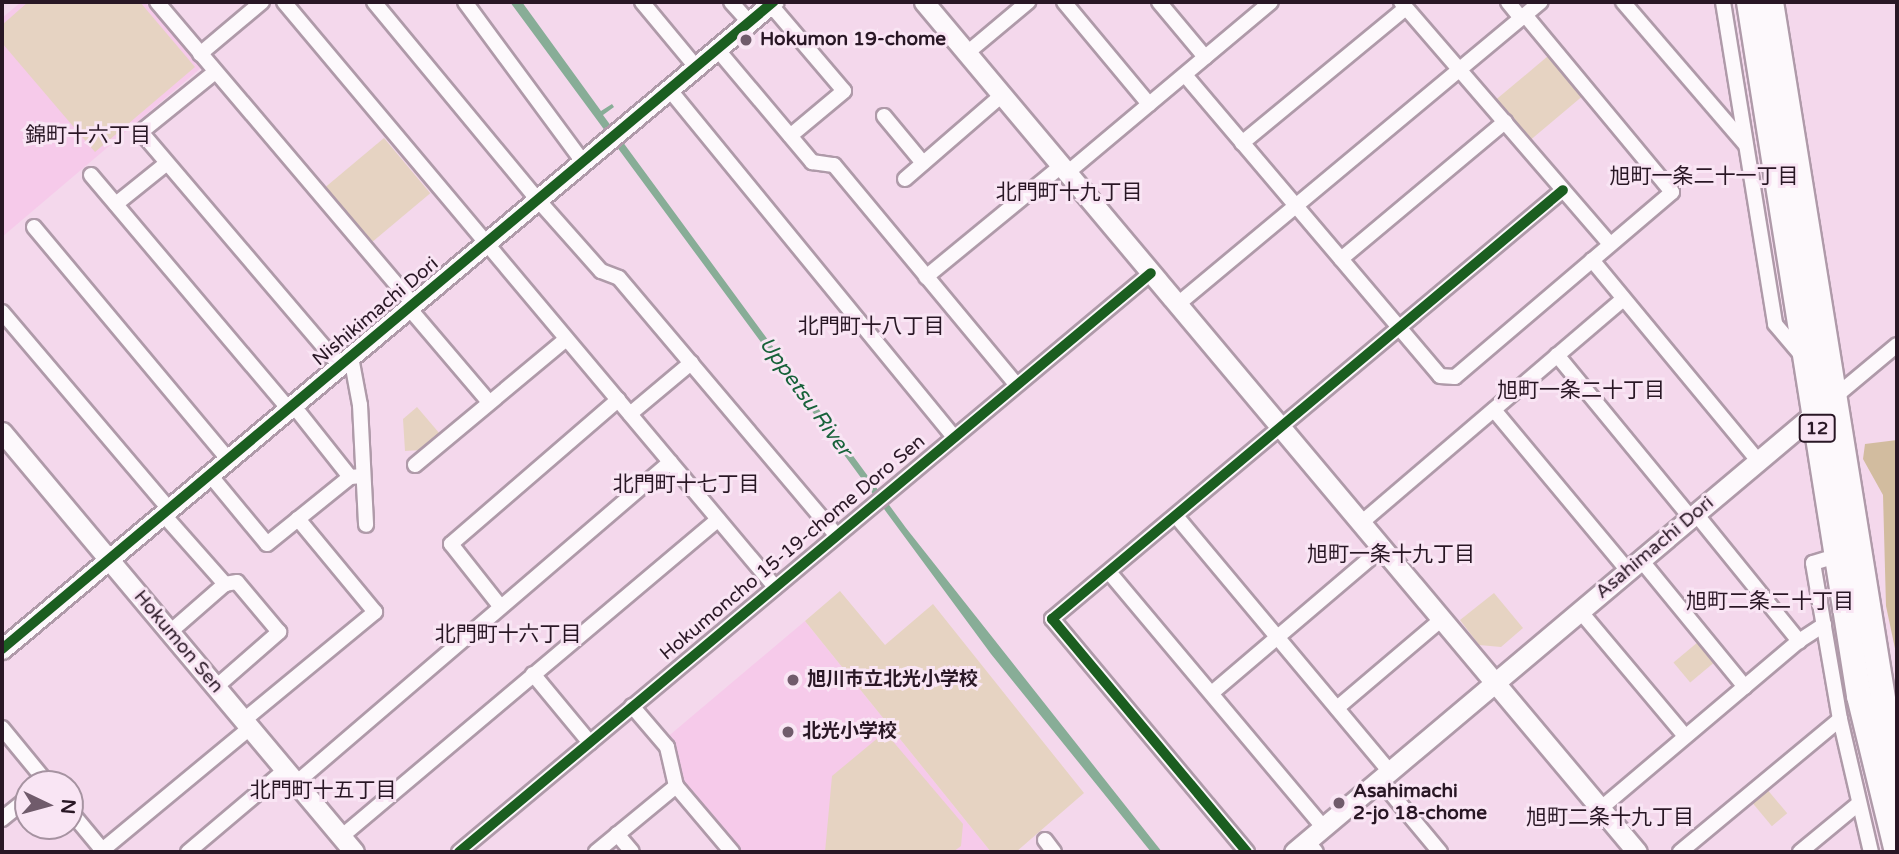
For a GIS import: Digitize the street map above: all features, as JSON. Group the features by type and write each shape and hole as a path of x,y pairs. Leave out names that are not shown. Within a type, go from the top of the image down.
{"highway":[{"name":"12","path":"1749,2 1807,362 1824,406 1897,785"},
{"name":"12","path":"1771,2 1824,406 1836,556 1877,786 1897,852"}],"street":[{"path":"157,2 488,402"},
{"path":"200,54 262,2"},
{"path":"284,2 775,587"},
{"path":"374,2 538,200 601,271 619,278 836,535"},
{"path":"465,2 588,158"},
{"path":"642,2 696,67"},
{"path":"731,2 748,22"},
{"path":"924,2 1637,852"},
{"path":"967,53 1028,2"},
{"path":"1064,2 1149,104"},
{"path":"1158,2 1205,57"},
{"path":"1185,75 1440,376 1455,377 1672,192 1508,2"},
{"path":"1178,304 1541,2"},
{"path":"1623,2 1745,144"},
{"path":"1723,2 1775,324 1807,362"},
{"path":"772,3 844,91 790,136"},
{"name":"Nishikimachi Dori","path":"2,649 772,3"},
{"path":"926,277 1185,75 1262,4"},
{"path":"1242,143 1404,5 1610,244"},
{"path":"717,49 811,162 834,165 1016,384"},
{"path":"215,72 141,132 345,361 360,405 357,476 366,525"},
{"path":"669,89 953,436"},
{"path":"905,179 1002,95"},
{"path":"884,116 923,163"},
{"path":"1341,259 1505,122"},
{"path":"116,205 167,163"},
{"path":"91,175 291,407 357,476"},
{"path":"1247,852 1052,619 1563,190"},
{"path":"34,228 228,459"},
{"path":"1592,261 1758,461"},
{"name":"Hokumoncho 15-19-chome Doro Sen","path":"459,852 1151,273"},
{"path":"1361,523 1623,299"},
{"path":"2,312 225,584"},
{"path":"415,466 566,339"},
{"path":"1824,406 1897,345"},
{"path":"1557,355 1799,641"},
{"path":"630,414 691,363"},
{"path":"500,606 451,544 618,400"},
{"name":"Asahimachi Dori","path":"1306,849 1323,827 1824,406"},
{"path":"1494,410 1745,687"},
{"name":"Hokumon Sen","path":"2,432 348,845"},
{"path":"188,852 291,776 500,606 670,462"},
{"path":"210,474 267,544 357,476"},
{"path":"1176,516 1336,708 1440,852"},
{"path":"84,829 102,852 375,612 299,519"},
{"path":"348,845 533,674 718,519"},
{"path":"1213,692 1382,548"},
{"path":"1836,556 1813,563 1857,804 1871,852"},
{"path":"1109,572 1213,692 1323,827"},
{"path":"170,632 225,584 237,582 279,632 216,687"},
{"path":"1580,611 1685,736"},
{"path":"1336,708 1442,619"},
{"path":"1600,809 1799,641 1824,625"},
{"path":"533,674 590,743"},
{"path":"632,706 667,747 676,786 732,852"},
{"path":"1680,852 1840,719"},
{"path":"2,728 36,770"},
{"path":"596,852 676,786"},
{"path":"1800,852 1857,804"},
{"path":"617,834 632,852"},
{"path":"1045,840 1054,852"}],"shaded area":[{"path":"21,2 145,2 201,68 2,237 2,18"},
{"path":"28,2 140,2 195,67 95,152 2,43 2,25"},
{"path":"1548,56 1582,97 1531,140 1497,99"},
{"path":"384,138 430,193 370,244 323,189"},
{"path":"417,407 440,434 423,450 405,451 403,419"},
{"path":"1897,440 1897,658 1886,606 1883,495 1863,459 1865,444"},
{"path":"840,591 885,645 933,604 1084,793 1016,852 991,852 805,621"},
{"path":"1494,593 1523,628 1501,647 1479,645 1460,620"},
{"name":"旭川市立北光小学校","path":"805,621 991,852 743,852 681,781 665,739"},
{"path":"1698,642 1715,662 1690,682 1673,663"},
{"path":"885,732 963,824 961,846 953,852 825,852 832,776"},
{"path":"1766,788 1787,813 1772,826 1751,801"}],"water":[{"name":"Uppetsu River","path":"510,2 522,2 601,111 612,104 614,107 603,115 906,528 1162,852 1151,852 991,654"}],"cycle path":[{"path":"2,649 773,2"},
{"path":"1247,852 1052,619 1563,190"},
{"path":"459,852 1151,273"}],"place":[{"name":"Hokumon 19-chome","path":"746,40"},
{"name":"旭川市立北光小学校","path":"793,680"},
{"name":"北光小学校","path":"788,732"},
{"name":"Asahimachi 2-jo 18-chome","path":"1339,803"}],"district":[{"name":"錦町十六丁目","path":"88,136"},
{"name":"旭町一条二十一丁目","path":"1704,177"},
{"name":"北門町十九丁目","path":"1069,193"},
{"name":"北門町十八丁目","path":"871,327"},
{"name":"旭町一条二十丁目","path":"1581,391"},
{"name":"北門町十七丁目","path":"686,485"},
{"name":"旭町一条十九丁目","path":"1391,555"},
{"name":"旭町二条二十丁目","path":"1770,602"},
{"name":"北門町十六丁目","path":"508,635"},
{"name":"北門町十五丁目","path":"323,791"},
{"name":"旭町二条十九丁目","path":"1610,818"}]}
